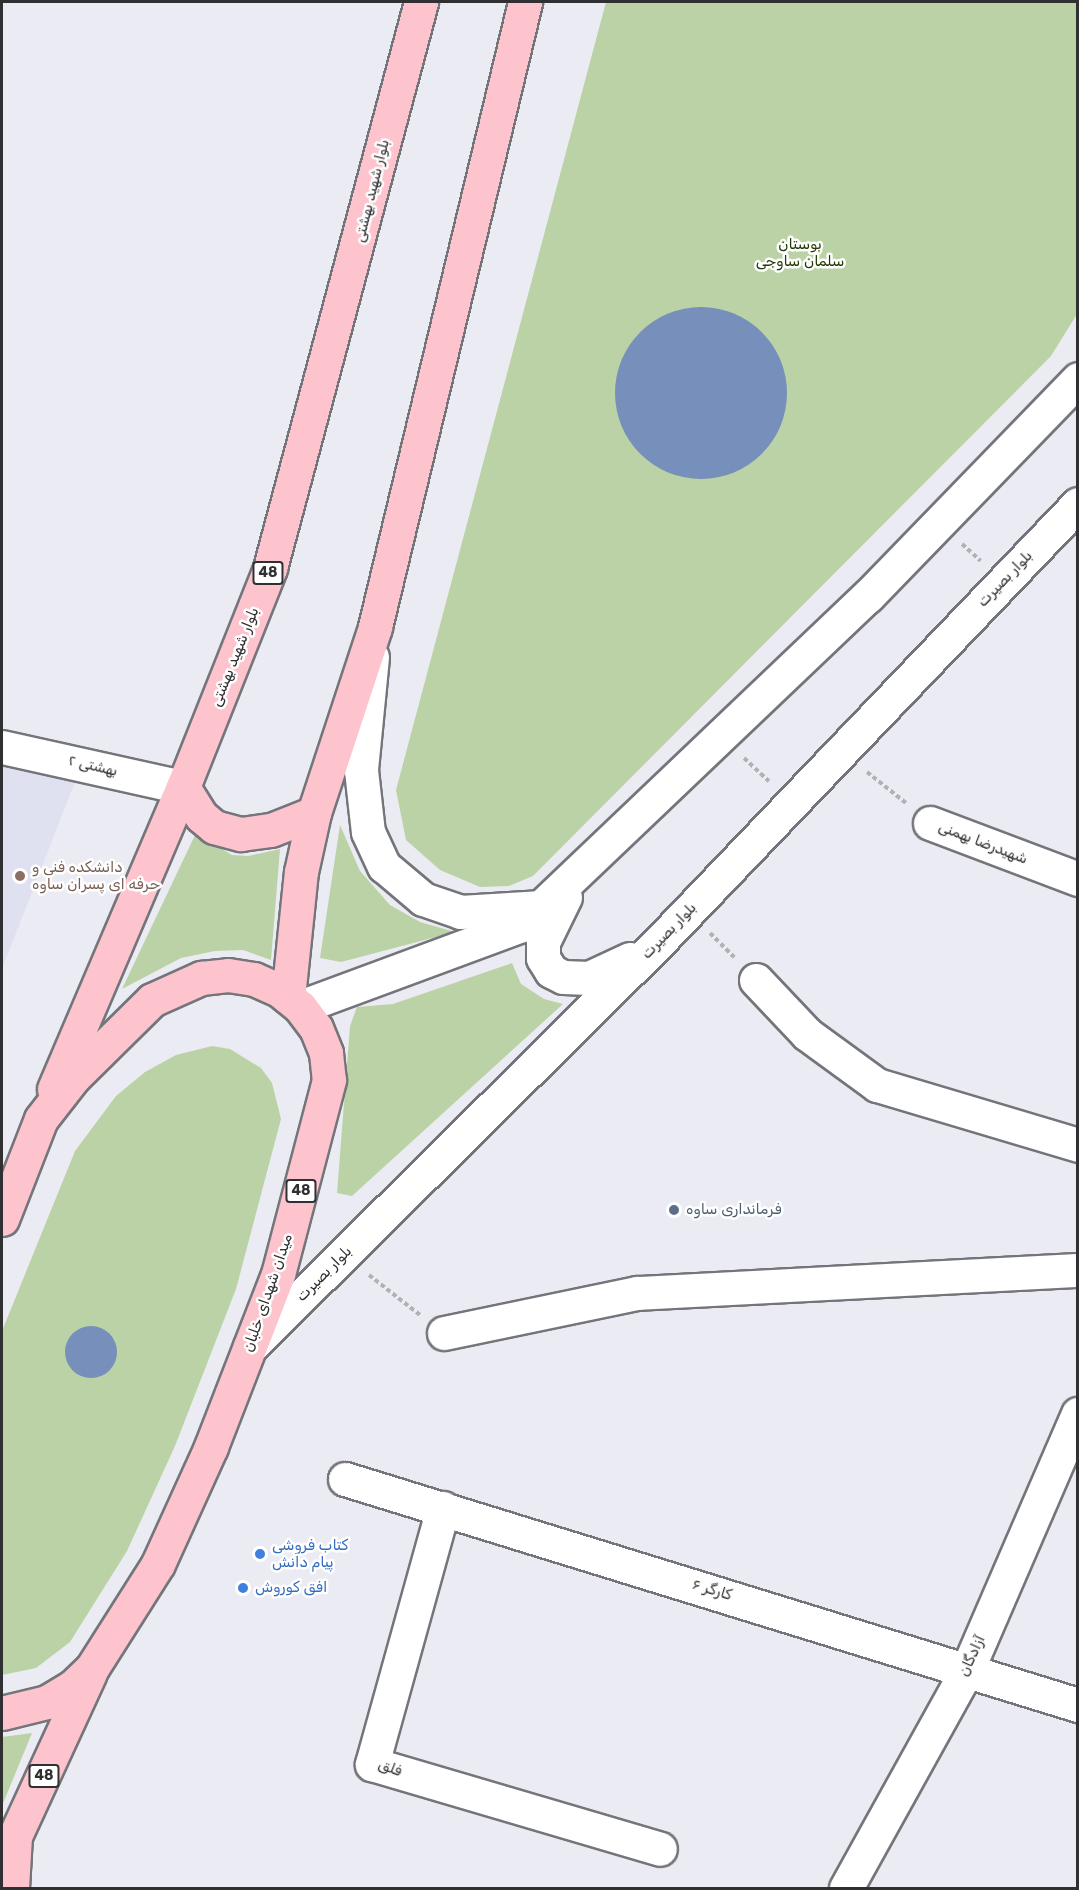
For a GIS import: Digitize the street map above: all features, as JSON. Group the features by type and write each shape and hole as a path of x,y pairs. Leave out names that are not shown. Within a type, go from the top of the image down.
{"main road":[{"name":"بلوار شهید بهشتی","path":"41,1119 183,787 270,568 421,2"},
{"path":"294,1002 301,872 314,813 375,627 525,2"},
{"path":"183,787 201,816 214,826 241,834 271,830 314,813"},
{"name":"میدان شهدای خلبان","path":"2,1220 41,1119 73,1078 152,1000 201,978 228,975 254,979 294,1002 316,1028 326,1053 328,1089 278,1274 211,1447 158,1564 92,1668 72,1687 47,1702 2,1713"},
{"name":"48","path":"12,1888 8,1826 92,1668"}],"street":[{"path":"294,1002 522,925 544,907 868,596 1077,379"},
{"name":"بلوار بصیرت","path":"250,1347 659,942 1077,504"},
{"path":"375,627 361,770 368,832 384,866 423,899 460,912 544,907"},
{"name":"بهشتی ۲","path":"2,747 183,787"},
{"name":"شهیدرضا بهمنی","path":"930,823 1077,879"},
{"path":"582,870 551,920 543,942 543,958 551,971 563,977 589,978 605,974 659,942"},
{"path":"756,980 807,1034 877,1085 1077,1145"},
{"path":"444,1334 638,1293 1077,1270"},
{"name":"آزادگان","path":"853,1887 968,1668 1076,1421"},
{"name":"کارگر ۶","path":"345,1479 968,1668 1077,1704"},
{"name":"فلق","path":"443,1508 372,1764 660,1849"}],"path":[{"path":"722,736 792,801"},
{"name":"شهیدرضا بهمنی","path":"840,751 930,823"},
{"path":"688,911 756,980"},
{"path":"343,1255 444,1334"}],"shaded area":[{"name":"دانشکده فنی و حرفه ای پسران ساوه","path":"2,766 75,782 2,969"}],"green space":[{"name":"بوستان سلمان ساوجی","path":"606,2 1077,2 1077,314 1051,356 533,876 509,886 480,887 440,870 406,840 396,790"},
{"path":"340,825 360,871 390,905 420,922 455,932 341,962 320,958"},
{"path":"196,833 232,855 248,856 280,849 271,960 243,950 215,951 181,958 122,989"},
{"path":"512,963 521,984 544,999 563,1004 352,1196 337,1193 350,1026 357,1007 393,1004"},
{"path":"212,1046 230,1049 261,1068 272,1083 281,1119 236,1289 175,1446 127,1551 70,1642 36,1668 2,1675 2,1331 75,1151 116,1096 145,1072 176,1055"},
{"path":"32,1733 2,1806 2,1737"}],"water":[{"path":"701,307 718,308 734,313 749,321 762,332 773,345 781,360 786,376 786,410 781,426 773,441 762,454 749,465 734,473 718,478 701,479 684,478 668,473 653,465 640,454 629,441 621,426 616,410 615,393 616,376 621,360 629,345 640,332 653,321 668,313 684,308"},
{"path":"91,1326 101,1328 109,1334 115,1342 117,1352 115,1362 109,1370 101,1376 91,1378 81,1376 73,1370 67,1362 65,1352 67,1342 73,1334 81,1328"}],"place":[{"name":"دانشکده فنی و حرفه ای پسران ساوه","path":"20,876"},
{"name":"فرمانداری ساوه","path":"674,1210"},
{"name":"کتاب فروشی پیام دانش","path":"260,1554"},
{"name":"افق کوروش","path":"243,1588"}]}
